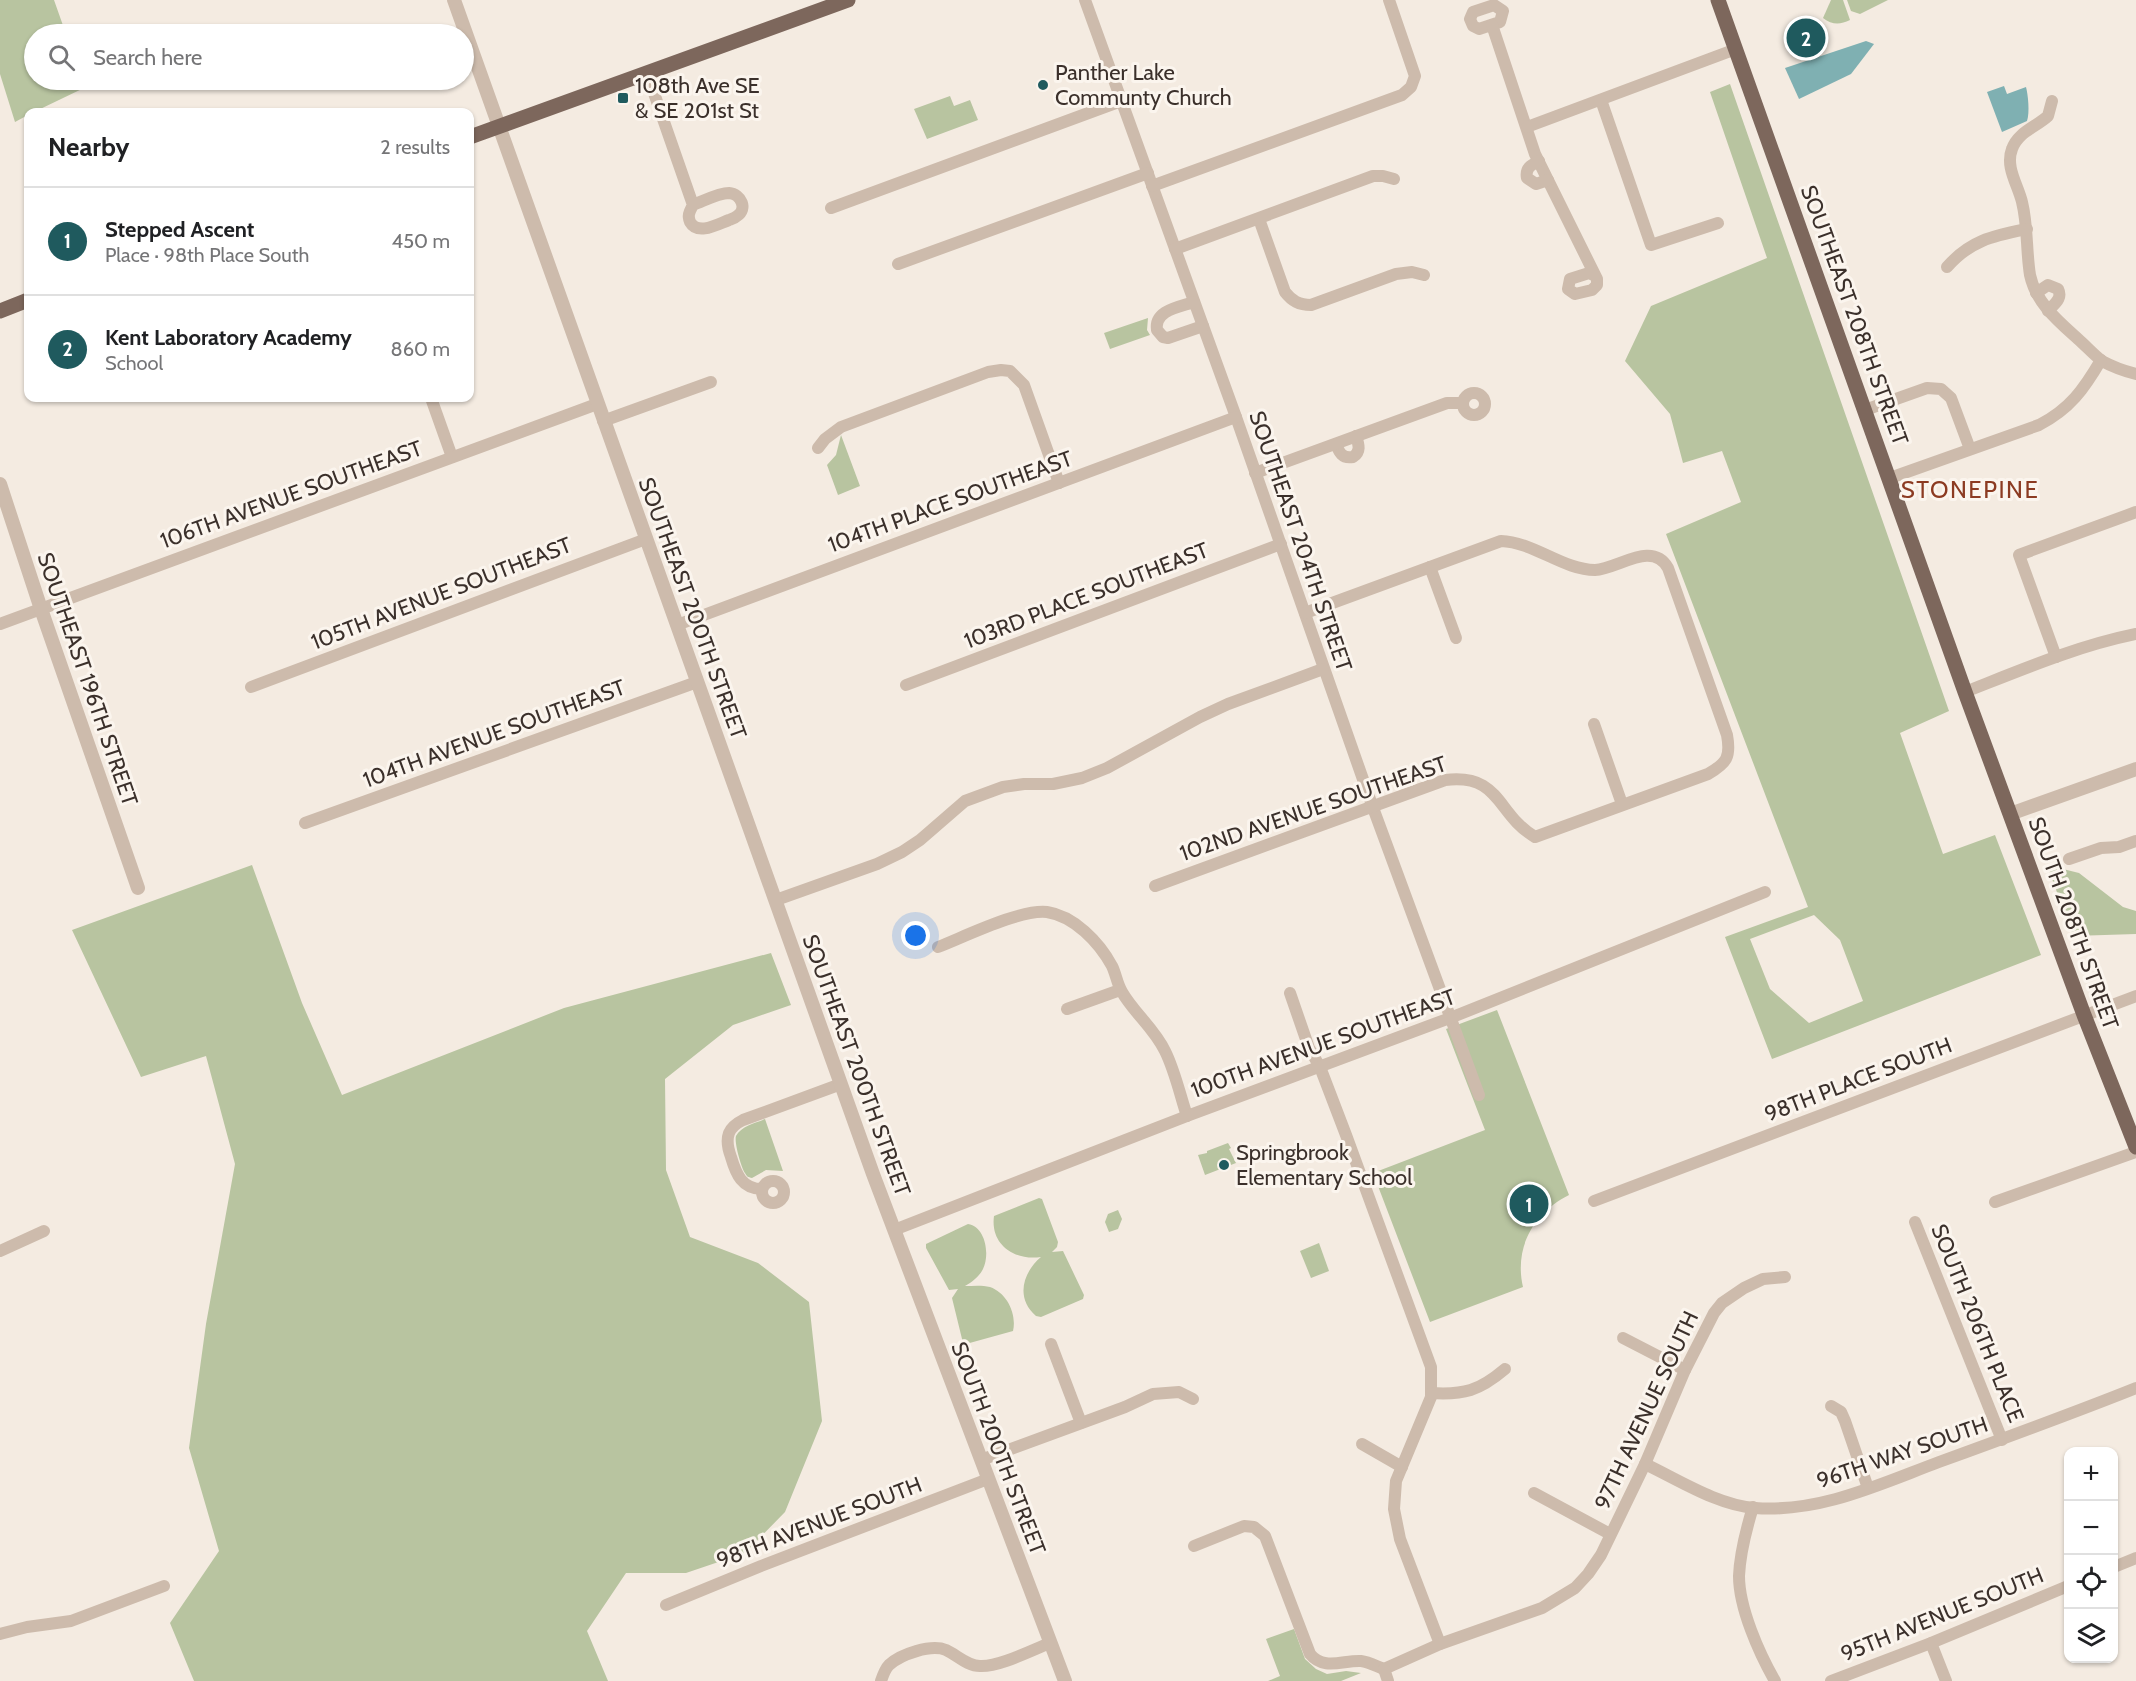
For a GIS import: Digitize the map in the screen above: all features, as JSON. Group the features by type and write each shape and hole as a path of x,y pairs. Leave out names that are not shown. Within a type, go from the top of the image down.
{"main road":[{"path":"474,136 848,0"},
{"name":"SOUTHEAST 208TH STREET","path":"1718,0 2010,814"},
{"path":"0,311 24,302"},
{"name":"SOUTH 208TH STREET","path":"2010,814 2136,1150"}],"street":[{"name":"SOUTHEAST 200TH STREET","path":"454,0 463,24"},
{"name":"SOUTHEAST 204TH STREET","path":"1085,0 1236,417 1372,806 1479,1095"},
{"path":"1152,186 1402,95 1411,87 1415,76 1389,0"},
{"path":"1492,26 1539,161 1595,276"},
{"path":"1527,127 1736,49"},
{"name":"SOUTHEAST 200TH STREET","path":"474,56 894,1230"},
{"path":"646,74 693,205"},
{"path":"1601,99 1652,245 1718,223"},
{"path":"831,208 1121,101"},
{"path":"2052,101 2048,116 2019,136 2010,152 2009,160 2022,202 2031,276 2037,293 2048,311 2101,360 2122,371 2136,374"},
{"path":"1539,161 1529,167 1527,178 1536,184 1548,180"},
{"path":"898,264 1148,173"},
{"path":"1175,249 1373,176 1394,179"},
{"path":"1259,219 1285,292 1291,300 1296,302 1311,305 1396,273 1412,272 1424,275"},
{"path":"1947,267 1970,246 1994,235 2027,229"},
{"path":"2037,293 2048,285 2058,289 2059,300 2048,311"},
{"path":"1194,302 1160,316 1156,321 1156,330 1163,337 1168,338 1203,326"},
{"path":"1890,478 2056,417 2085,387 2101,360"},
{"path":"818,448 825,439 841,427 988,372 1010,371 1023,386 1059,483"},
{"path":"603,421 711,382"},
{"path":"1865,410 1926,388 1941,389 1951,398 1970,449"},
{"path":"432,402 452,457"},
{"path":"1255,474 1447,402 1463,403"},
{"name":"106TH AVENUE SOUTHEAST","path":"0,624 597,405"},
{"name":"104TH PLACE SOUTHEAST","path":"677,625 1236,417"},
{"path":"1336,444 1341,455 1353,457 1359,447 1356,436"},
{"name":"SOUTHEAST 196TH STREET","path":"0,484 138,888"},
{"path":"2056,657 2019,555 2136,512"},
{"name":"105TH AVENUE SOUTHEAST","path":"251,687 646,539"},
{"path":"1305,613 1501,541 1523,544 1581,568 1594,570 1639,556 1658,557 1668,568 1727,735 1730,750 1726,760 1708,774 1622,804 1594,724"},
{"name":"103RD PLACE SOUTHEAST","path":"906,685 1281,544"},
{"path":"1430,567 1456,638"},
{"path":"1965,692 2106,640 2136,634"},
{"path":"776,900 877,864 902,852 920,840 965,801 1003,787 1053,784 1099,771 1228,704 1323,669"},
{"name":"104TH AVENUE SOUTHEAST","path":"305,823 697,682"},
{"path":"2010,814 2136,769"},
{"name":"102ND AVENUE SOUTHEAST","path":"1155,886 1445,780 1461,778 1480,783 1491,790 1522,830 1534,837 1622,804"},
{"path":"2069,859 2101,848 2119,847 2136,841"},
{"name":"100TH AVENUE SOUTHEAST","path":"894,1230 1187,1116 1450,1018 1765,892"},
{"path":"938,947 1033,912 1046,912 1061,916 1082,929 1100,946 1113,968 1120,990 1152,1030 1165,1051 1187,1116"},
{"path":"1067,1009 1120,990"},
{"path":"1290,993 1309,1048 1320,1067 1431,1368 1431,1393 1426,1412 1402,1467 1394,1497 1400,1539 1440,1644"},
{"name":"98TH PLACE SOUTH","path":"1594,1201 2136,996"},
{"path":"762,1189 748,1186 737,1175 727,1139 733,1126 743,1119 841,1084"},
{"path":"1995,1202 2136,1150"},
{"name":"SOUTH 206TH PLACE","path":"1915,1222 2002,1440"},
{"name":"SOUTH 200TH STREET","path":"894,1230 1065,1681"},
{"path":"0,1251 44,1231"},
{"name":"97TH AVENUE SOUTH","path":"1386,1675 1440,1644 1542,1608 1575,1587 1588,1574 1601,1555 1645,1464 1685,1370 1714,1313 1722,1303 1754,1282 1785,1277"},
{"path":"1623,1338 1685,1370"},
{"path":"1051,1344 1081,1423"},
{"path":"1431,1393 1455,1394 1476,1389 1490,1383 1505,1370"},
{"path":"981,1460 1125,1407 1153,1394 1179,1392 1193,1399"},
{"name":"96TH WAY SOUTH","path":"1645,1464 1719,1499 1753,1508 1797,1508 1845,1497 2135,1392"},
{"path":"1831,1406 1841,1412 1868,1488"},
{"path":"1362,1444 1402,1467"},
{"name":"98TH AVENUE SOUTH","path":"666,1605 988,1479"},
{"path":"1534,1493 1610,1534"},
{"path":"1753,1508 1742,1546 1740,1589 1757,1644 1775,1681"},
{"path":"1194,1546 1244,1526 1254,1527 1264,1536 1310,1654 1314,1659 1321,1663 1331,1664 1364,1662 1386,1675"},
{"path":"2118,1565 2136,1558"},
{"path":"0,1634 27,1627 70,1621 164,1586"},
{"name":"95TH AVENUE SOUTH","path":"1831,1681 1931,1643 2064,1588"},
{"path":"881,1681 888,1666 918,1650 945,1649 972,1665 981,1666 996,1664 1050,1643"},
{"path":"1931,1643 1946,1681"}],"green space":[{"path":"0,0 54,0 62,24 24,24 24,90 80,90 42,108 24,108 24,117 15,122 0,74"},
{"path":"1831,0 1843,0 1850,20 1836,24 1823,18"},
{"path":"1847,0 1888,0 1860,14 1851,11"},
{"path":"1730,84 1949,711 1900,733 1943,854 1995,835 2041,955 1772,1059 1725,937 1808,907 1666,534 1741,502 1722,451 1683,463 1670,414 1625,361 1651,306 1767,258 1710,92","holes":["1814,915 1840,940 1863,1001 1809,1023 1770,989 1750,939"]},
{"path":"950,96 954,106 970,100 978,120 927,139 914,109"},
{"path":"1148,318 1147,330 1150,335 1110,349 1104,333"},
{"path":"841,435 860,486 838,495 827,465 836,455"},
{"path":"252,865 302,1003 342,1095 564,1008 771,953 791,1005 733,1025 665,1079 666,1170 690,1237 758,1263 809,1302 822,1421 785,1512 745,1553 686,1573 626,1573 587,1631 608,1681 194,1681 170,1623 219,1551 189,1448 206,1324 235,1164 206,1056 141,1077 72,930"},
{"path":"2047,865 2079,873 2123,907 2136,911 2136,934 2073,936"},
{"path":"1497,1010 1569,1195 1545,1211 1529,1233 1521,1259 1523,1287 1430,1322 1373,1173 1485,1130 1446,1029"},
{"path":"765,1119 783,1171 766,1170 752,1178 746,1175 742,1166 736,1136 745,1127"},
{"path":"1228,1143 1236,1163 1205,1175 1198,1155"},
{"path":"1039,1198 1042,1199 1058,1242 1052,1252 1063,1251 1084,1295 1083,1299 1041,1317 1036,1316 1029,1309 1025,1301 1024,1285 1030,1270 1041,1257 1022,1256 1006,1249 1000,1243 994,1226 994,1216"},
{"path":"1118,1210 1122,1219 1118,1229 1109,1232 1105,1222 1108,1214"},
{"path":"968,1224 979,1230 983,1236 986,1256 981,1272 965,1286 990,1287 996,1290 1006,1299 1012,1311 1014,1324 1013,1331 966,1344 963,1343 952,1298 958,1289 949,1290 926,1244"},
{"path":"1319,1243 1329,1271 1311,1278 1300,1251"},
{"path":"1294,1629 1305,1659 1316,1669 1327,1674 1346,1671 1361,1673 1341,1681 1268,1681 1280,1676 1266,1639"}],"water":[{"path":"1866,41 1874,44 1851,74 1799,99 1785,68"},
{"path":"2004,86 2007,94 2026,87 2028,113 2027,121 2002,132 1987,92"}],"place":[{"name":"Kent Laboratory Academy","path":"1806,38"},
{"name":"Panther Lake Communty Church","path":"1043,85"},
{"name":"108th Ave SE & SE 201st St","path":"623,98"},
{"name":"Springbrook Elementary School","path":"1224,1165"},
{"name":"Stepped Ascent","path":"1529,1204"}],"district":[{"name":"STONEPINE","path":"1970,490"}]}
